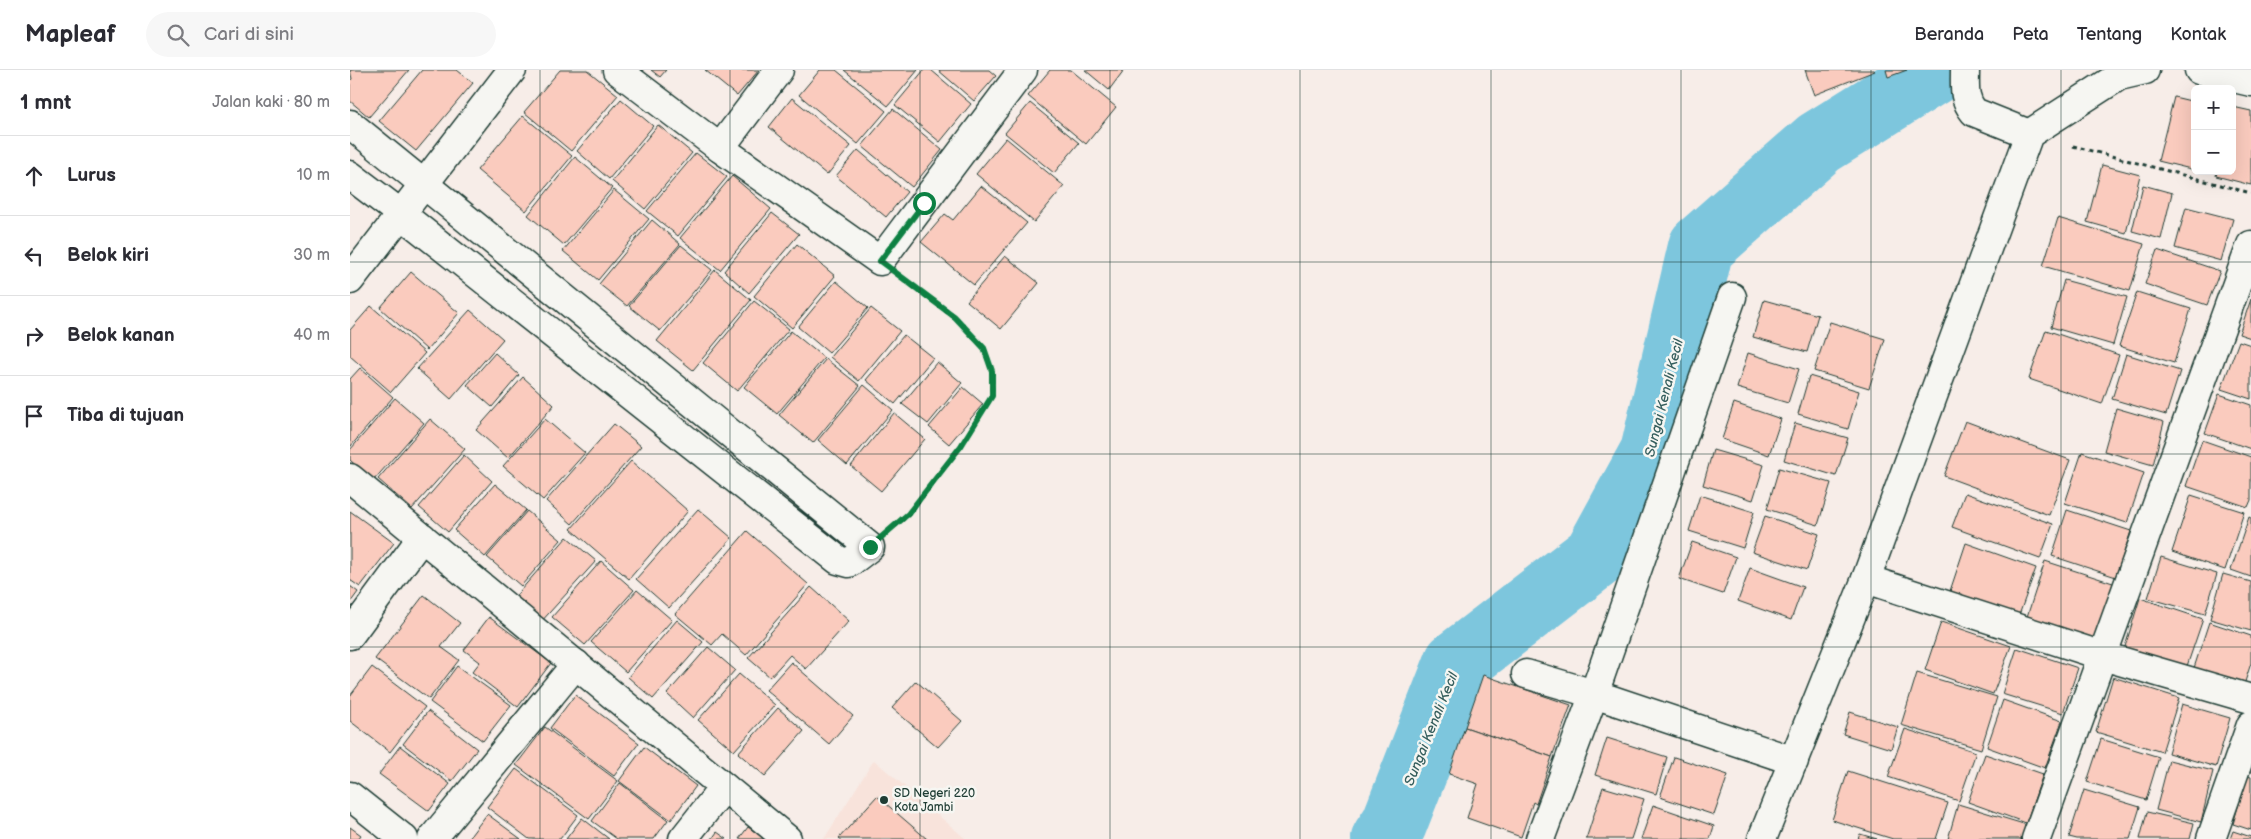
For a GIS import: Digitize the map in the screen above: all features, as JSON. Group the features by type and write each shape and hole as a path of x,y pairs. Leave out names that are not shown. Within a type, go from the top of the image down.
{"street":[{"path":"350,280 512,70"},
{"path":"617,70 720,148 880,261 1023,70"},
{"path":"720,148 779,70"},
{"path":"1762,839 1866,579 2029,134 2119,76 2145,70"},
{"path":"2199,70 2251,82"},
{"path":"1965,78 1968,106 1974,112 2029,134"},
{"path":"350,124 870,547 849,563 838,560 350,175"},
{"path":"2036,839 2251,245"},
{"path":"1540,839 1594,694 1732,297"},
{"path":"350,478 788,839"},
{"path":"350,635 422,537"},
{"path":"1866,579 2103,656 2251,698"},
{"path":"432,839 576,664"},
{"path":"1526,674 1594,694 1794,762"},
{"path":"2211,839 2251,725"},
{"path":"683,839 724,786"},
{"path":"350,796 404,839"}],"path":[{"path":"2029,134 2251,193"},
{"path":"870,547 908,514 961,446 992,396 992,371 984,348 955,317 880,261"}],"shaded area":[{"name":"SD Negeri 220 Kota Jambi","path":"874,760 966,839 824,839"}],"building":[{"path":"350,70 409,70 369,117 350,101 350,81 352,79"},
{"path":"422,70 457,70 473,83 416,151 379,121"},
{"path":"560,70 587,70 618,95 571,151 524,112"},
{"path":"651,70 666,70 660,77"},
{"path":"705,70 759,70 737,96"},
{"path":"820,70 836,70 886,111 858,144 799,95"},
{"path":"844,70 918,70 888,106"},
{"path":"924,70 931,70 971,104 940,142 895,105"},
{"path":"938,70 989,70 996,76 974,101"},
{"path":"1050,70 1071,70 1116,107 1086,144 1028,96"},
{"path":"1085,70 1124,70 1109,90"},
{"path":"1805,70 1874,70 1875,71 1814,95"},
{"path":"1886,70 1907,70 1888,77"},
{"path":"2174,97 2191,101 2191,169 2158,161"},
{"path":"792,98 851,146 827,175 769,127"},
{"path":"621,99 653,126 609,179 577,151"},
{"path":"1030,103 1079,143 1054,173 1005,133"},
{"path":"2236,108 2251,111 2251,185 2216,176 2236,175"},
{"path":"893,109 942,150 912,187 862,146"},
{"path":"523,116 572,156 526,211 477,170"},
{"path":"658,125 692,153 645,209 612,181"},
{"path":"1006,138 1064,186 1034,222 976,174"},
{"path":"858,150 907,192 886,217 836,176"},
{"path":"696,153 727,177 678,236 647,211"},
{"path":"575,157 612,188 564,245 528,215"},
{"path":"2102,165 2140,175 2126,233 2087,222"},
{"path":"732,176 771,209 720,270 680,238"},
{"path":"2143,185 2172,193 2161,239 2132,231"},
{"path":"981,186 1027,223 974,285 921,242 945,214 953,220"},
{"path":"614,190 649,219 598,280 563,251"},
{"path":"2186,207 2233,219 2221,261 2175,248"},
{"path":"772,213 799,234 749,293 724,271"},
{"path":"2058,218 2144,244 2130,291 2043,266"},
{"path":"652,220 680,244 627,306 599,284"},
{"path":"797,244 835,276 792,328 754,296"},
{"path":"681,245 712,270 660,331 629,306"},
{"path":"2157,250 2220,271 2207,305 2145,284"},
{"path":"1005,256 1039,283 1001,329 967,301"},
{"path":"715,270 751,300 693,370 657,341"},
{"path":"411,272 459,313 427,350 380,308"},
{"path":"2064,280 2127,297 2113,345 2051,327"},
{"path":"836,281 868,308 829,353 798,327"},
{"path":"2137,292 2191,309 2174,363 2119,346"},
{"path":"2251,299 2251,338 2239,334"},
{"path":"1764,300 1818,315 1807,352 1753,337"},
{"path":"754,301 789,329 737,391 703,363"},
{"path":"371,306 425,353 391,392 350,356 350,330"},
{"path":"871,308 900,331 859,381 830,357"},
{"path":"470,310 503,339 451,399 417,369"},
{"path":"1830,322 1885,339 1869,388 1814,371"},
{"path":"2046,330 2119,355 2102,404 2029,379"},
{"path":"791,331 824,358 777,414 744,387"},
{"path":"904,335 933,358 895,404 866,380"},
{"path":"2239,341 2251,345 2251,399 2221,389"},
{"path":"495,353 519,375 492,407 467,385"},
{"path":"1748,353 1799,369 1788,403 1737,388"},
{"path":"2126,354 2180,371 2166,415 2112,399"},
{"path":"826,359 860,386 813,443 779,415"},
{"path":"937,362 962,383 928,424 902,404"},
{"path":"360,368 393,397 350,447 350,379"},
{"path":"1809,376 1859,391 1848,429 1798,414"},
{"path":"523,377 554,405 508,458 476,430"},
{"path":"864,385 893,410 847,465 818,440"},
{"path":"963,387 983,404 949,444 929,427"},
{"path":"2219,394 2251,405 2251,449 2205,433"},
{"path":"395,398 424,423 373,481 350,460 350,450"},
{"path":"1734,403 1781,419 1769,455 1722,439"},
{"path":"2116,408 2164,422 2153,465 2104,451"},
{"path":"894,413 925,439 881,491 851,466"},
{"path":"430,419 465,449 412,509 378,479"},
{"path":"545,419 585,453 543,500 503,466"},
{"path":"1965,421 2070,460 2049,515 1944,476"},
{"path":"1795,423 1848,438 1836,476 1784,460"},
{"path":"614,424 641,446 572,524 546,501"},
{"path":"2202,440 2251,457 2251,500 2248,507 2186,486"},
{"path":"1713,450 1764,465 1753,500 1703,485"},
{"path":"2082,452 2144,473 2127,523 2065,503"},
{"path":"464,455 492,481 448,532 419,507"},
{"path":"631,461 688,511 629,579 571,529"},
{"path":"1779,468 1831,483 1818,525 1767,509"},
{"path":"495,484 526,510 485,557 454,530"},
{"path":"1965,493 2053,524 2040,559 1952,527"},
{"path":"1700,495 1754,512 1743,548 1689,531"},
{"path":"2191,495 2244,512 2225,570 2172,552"},
{"path":"698,509 732,538 669,608 636,579"},
{"path":"2067,510 2131,531 2116,577 2052,556"},
{"path":"350,511 394,543 360,587 350,580"},
{"path":"527,511 561,540 521,586 487,557"},
{"path":"1765,516 1819,534 1807,570 1752,552"},
{"path":"2249,517 2251,518 2251,577 2231,570"},
{"path":"747,531 808,584 746,655 722,634 712,645 675,614"},
{"path":"567,537 596,561 540,623 513,599"},
{"path":"1692,542 1736,557 1723,594 1679,579"},
{"path":"1966,543 2036,568 2018,618 1949,594"},
{"path":"2161,557 2217,574 2205,614 2148,598"},
{"path":"601,561 634,590 585,645 552,617"},
{"path":"2045,561 2119,585 2100,647 2025,623"},
{"path":"1750,568 1803,587 1791,620 1738,601"},
{"path":"2223,574 2251,582 2251,631 2210,619"},
{"path":"350,586 358,592 350,603"},
{"path":"811,587 849,621 806,669 790,655 770,677 748,658"},
{"path":"637,590 672,620 626,672 591,642"},
{"path":"424,595 460,623 441,647 459,660 429,699 375,659"},
{"path":"2140,598 2203,619 2186,669 2124,650"},
{"path":"489,617 551,663 518,707 472,672 480,662 464,650"},
{"path":"677,620 703,642 653,699 628,677"},
{"path":"1941,622 2011,646 1993,694 1925,670"},
{"path":"2209,622 2251,636 2251,663 2243,688 2193,671"},
{"path":"708,647 735,670 693,718 667,694"},
{"path":"2017,648 2078,668 2063,713 2002,694"},
{"path":"791,662 853,716 829,744 766,690"},
{"path":"457,666 511,705 483,741 430,702"},
{"path":"372,667 425,707 390,752 350,721 350,696"},
{"path":"1917,673 1997,697 1981,749 1901,725"},
{"path":"739,674 775,705 734,751 698,720"},
{"path":"1483,675 1571,705 1552,757 1465,727"},
{"path":"2113,677 2179,698 2162,752 2096,732"},
{"path":"916,681 962,721 938,747 892,708"},
{"path":"575,695 639,743 614,776 550,728"},
{"path":"2003,700 2062,721 2045,768 1987,747"},
{"path":"2182,704 2230,718 2216,767 2168,753"},
{"path":"778,708 804,731 765,776 738,753"},
{"path":"428,711 477,749 452,781 403,744"},
{"path":"1850,712 1898,727 1891,749 1843,734"},
{"path":"545,727 618,781 589,819 516,765"},
{"path":"1465,727 1552,757 1536,804 1533,802 1521,837 1467,818 1478,784 1449,774"},
{"path":"1905,729 1976,752 1959,801 1888,777"},
{"path":"1607,738 1667,757 1656,794 1595,775"},
{"path":"2101,739 2159,757 2146,800 2087,782"},
{"path":"400,746 450,784 429,811 379,774"},
{"path":"644,747 696,786 671,820 619,781"},
{"path":"1985,754 2043,774 2026,823 1968,802"},
{"path":"1674,757 1728,775 1714,815 1660,797"},
{"path":"2169,760 2213,771 2201,822 2156,810"},
{"path":"516,769 578,815 560,839 529,839 487,807"},
{"path":"1848,771 1948,803 1936,839 1893,839 1832,820"},
{"path":"2247,776 2251,777 2251,830 2233,824"},
{"path":"620,783 668,820 654,839 617,839 592,821"},
{"path":"1603,787 1644,799 1631,839 1586,839"},
{"path":"2084,790 2140,807 2130,839 2077,839 2069,837"},
{"path":"877,796 927,839 840,839"},
{"path":"1958,804 2027,825 2023,839 1948,839"},
{"path":"1653,805 1714,826 1710,839 1641,839"},
{"path":"2147,812 2194,823 2190,839 2140,839"},
{"path":"487,814 521,839 468,839"},
{"path":"582,818 609,839 566,839"},
{"path":"350,827 361,835 358,839 350,839"},
{"path":"748,827 765,839 739,839"},
{"path":"2233,831 2251,837 2251,839 2230,839"},
{"path":"717,832 727,839 712,839"},
{"path":"1860,834 1877,839 1858,839"}],"waterway":[{"name":"Sungai Kenali Kecil","path":"1384,839 1394,824 1457,663 1596,556 1653,452 1701,247 1819,143 1936,70"}],"place":[{"name":"SD Negeri 220 Kota Jambi","path":"884,800"}],"route":[{"path":"870,547 908,514 961,446 992,396 992,371 984,348 955,317 880,261 924,203"}]}
